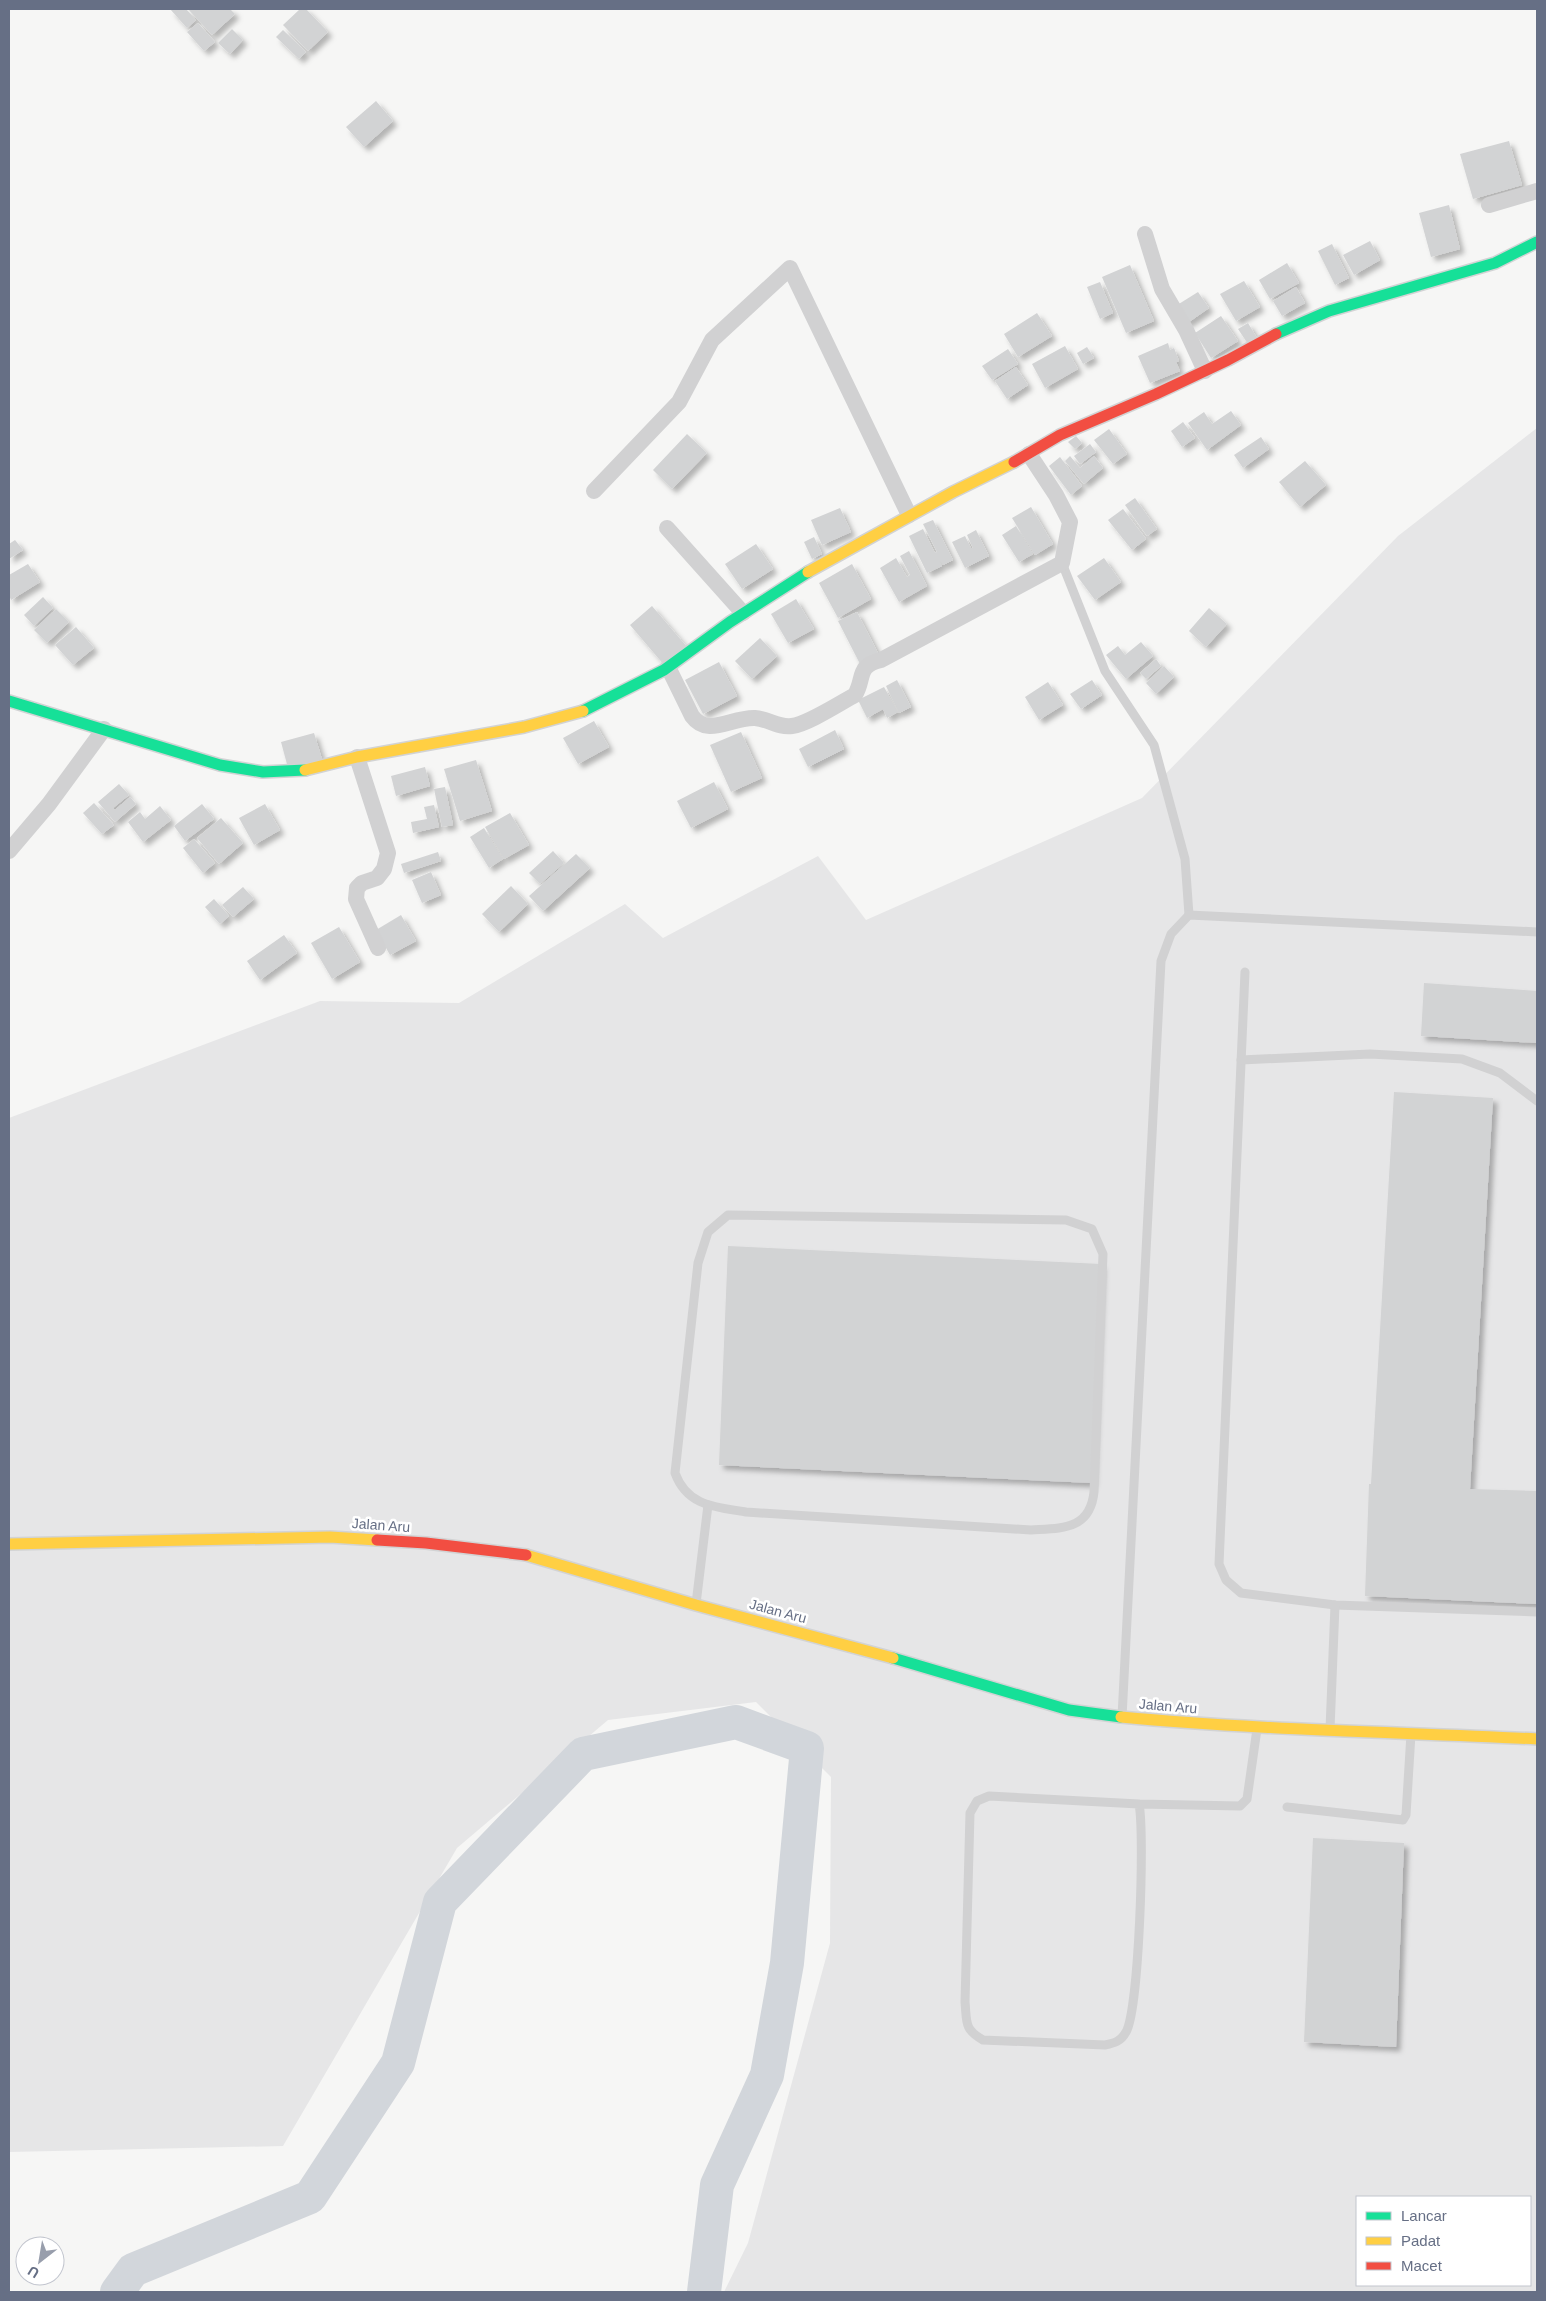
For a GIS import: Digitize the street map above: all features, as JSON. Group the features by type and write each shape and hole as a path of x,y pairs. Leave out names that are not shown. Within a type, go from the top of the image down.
{"street":[{"path":"1489,205 1537,191"},
{"path":"1145,234 1162,289 1186,330 1205,371"},
{"path":"9,701 220,765 263,772 306,770 357,757 524,726 579,713 668,667 743,613 804,574 909,515 1029,454 1060,435 1205,371 1276,334 1329,311 1495,263 1537,242"},
{"path":"594,491 679,402 712,340 790,268 909,515"},
{"path":"668,667 692,716 701,726 710,728 740,718 758,718 780,726 794,726 855,695 859,688 863,670 870,663 881,660 1062,563 1070,522 1056,495 1029,454"},
{"path":"667,528 743,613"},
{"path":"9,851 49,804 104,730"},
{"path":"357,757 388,853 384,869 377,878 362,883 357,888 356,894 356,899 378,948"},
{"name":"Jalan Aru","path":"9,1544 330,1537 426,1543 526,1555 696,1604 943,1671 1011,1694 1059,1707 1122,1717 1257,1728 1330,1729 1537,1739"}],"lane":[{"path":"1062,563 1105,670 1154,745 1185,859 1189,915 1171,934 1161,961 1122,1717"},
{"path":"1189,915 1537,932"},
{"path":"1245,972 1219,1564 1226,1580 1241,1593 1335,1605 1537,1612"},
{"path":"1241,1060 1370,1054 1462,1059 1500,1073 1537,1101"},
{"path":"728,1215 1066,1220 1092,1229 1103,1254 1094,1492 1092,1506 1084,1518 1068,1528 1031,1530 746,1512 708,1506 680,1487 675,1473 698,1263 708,1232 728,1215"},
{"path":"696,1604 708,1506"},
{"path":"1330,1729 1335,1605"},
{"path":"1139,1804 1142,1817 1135,2000 1127,2031 1118,2042 1105,2045 983,2040 970,2032 966,2023 965,2002 970,1813 977,1801 989,1796 1139,1804 1240,1806 1247,1799 1257,1728"},
{"path":"1287,1807 1403,1820 1406,1816 1410,1734"}],"shaded area":[{"path":"1537,428 1537,2292 724,2292 748,2243 830,1943 831,1777 756,1702 608,1720 457,1848 283,2146 9,2152 9,1118 320,1001 459,1003 625,904 663,938 818,856 866,920 1142,798 1398,536"}],"building":[{"path":"170,9 186,9 196,20 187,28"},
{"path":"188,9 230,9 235,14 212,35"},
{"path":"300,9 306,9 328,32 308,51 283,25"},
{"path":"198,23 215,42 204,51 187,32"},
{"path":"232,29 243,40 230,54 218,43"},
{"path":"283,30 306,52 299,59 276,37"},
{"path":"376,101 393,121 364,147 346,127"},
{"path":"1509,141 1522,185 1473,199 1460,154"},
{"path":"1449,205 1460,249 1431,257 1419,213"},
{"path":"1370,241 1380,260 1354,275 1343,255"},
{"path":"1332,244 1349,278 1335,285 1318,251"},
{"path":"1287,263 1299,283 1270,299 1259,280"},
{"path":"1130,265 1154,321 1126,333 1102,277"},
{"path":"1244,281 1260,307 1236,321 1220,294"},
{"path":"1100,282 1113,313 1100,319 1087,287"},
{"path":"1296,287 1305,303 1282,316 1273,301"},
{"path":"1198,292 1209,308 1186,324 1174,307"},
{"path":"1037,313 1052,336 1018,357 1004,334"},
{"path":"1221,316 1238,341 1211,358 1195,333"},
{"path":"1248,323 1257,338 1248,344 1238,329"},
{"path":"1168,343 1170,350 1174,348 1179,361 1176,362 1180,371 1150,383 1138,356"},
{"path":"1065,346 1078,369 1045,388 1032,364"},
{"path":"1087,347 1094,358 1083,364 1077,353"},
{"path":"1008,349 1018,364 992,380 982,366"},
{"path":"1016,367 1028,385 1007,399 995,381"},
{"path":"1231,411 1241,425 1207,450 1188,423 1204,412 1212,424"},
{"path":"1183,422 1195,438 1182,447 1171,431"},
{"path":"1109,429 1127,454 1113,464 1094,440"},
{"path":"687,434 707,453 672,489 653,470"},
{"path":"1076,436 1082,443 1075,449 1068,442"},
{"path":"1261,437 1269,449 1243,468 1234,455"},
{"path":"1090,444 1096,452 1080,464 1074,456"},
{"path":"1070,456 1080,468 1094,456 1103,468 1084,484 1065,461"},
{"path":"1060,457 1082,486 1071,495 1049,466"},
{"path":"1305,461 1326,485 1300,507 1279,482"},
{"path":"1135,498 1157,529 1147,536 1125,505"},
{"path":"1031,507 1053,544 1035,555 1012,518"},
{"path":"840,508 851,532 822,545 811,520"},
{"path":"1123,509 1146,539 1132,550 1108,520"},
{"path":"933,520 953,560 943,565 939,560 942,566 927,573 909,536 923,529 935,553 937,552 923,524"},
{"path":"1016,526 1033,554 1019,562 1002,535"},
{"path":"976,530 989,556 965,568 952,542 965,536 971,548 973,548 967,535"},
{"path":"814,537 822,554 812,559 804,542"},
{"path":"15,540 23,550 9,559 9,544"},
{"path":"756,544 773,569 742,589 725,564"},
{"path":"909,551 927,586 899,602 880,568 896,558 907,577 910,575 900,556"},
{"path":"1104,558 1121,582 1095,600 1077,576"},
{"path":"28,564 40,582 11,600 9,595 9,575"},
{"path":"852,564 871,599 838,618 819,583"},
{"path":"43,597 53,608 34,626 24,615"},
{"path":"796,599 814,629 788,643 771,614"},
{"path":"652,606 687,647 665,666 630,625"},
{"path":"1209,608 1227,624 1206,647 1189,631"},
{"path":"56,609 69,622 47,643 34,630"},
{"path":"857,612 879,655 860,664 838,621"},
{"path":"76,627 94,648 73,665 55,645"},
{"path":"760,638 777,656 752,679 735,661"},
{"path":"1141,642 1153,656 1126,679 1106,655 1118,646 1125,655"},
{"path":"1156,659 1161,666 1146,679 1140,673"},
{"path":"719,662 737,696 703,714 685,680"},
{"path":"1164,666 1174,677 1156,694 1146,683"},
{"path":"897,680 911,707 899,713 886,686"},
{"path":"1092,680 1102,695 1081,709 1070,694"},
{"path":"1048,682 1063,705 1039,720 1025,697"},
{"path":"884,687 898,712 887,718 883,709 867,718 858,700"},
{"path":"594,721 609,747 578,764 563,738"},
{"path":"835,730 844,749 808,767 799,749"},
{"path":"741,732 762,778 731,792 710,745"},
{"path":"314,733 322,759 288,768 281,742"},
{"path":"476,760 492,811 460,821 444,769"},
{"path":"425,767 430,786 396,796 391,776"},
{"path":"714,782 728,809 691,828 677,801"},
{"path":"119,784 129,795 113,808 115,810 130,797 136,804 115,822 98,802"},
{"path":"445,787 453,825 442,827 434,789"},
{"path":"94,803 114,825 102,834 83,813"},
{"path":"202,804 214,819 185,841 174,826"},
{"path":"265,804 280,830 254,845 239,818"},
{"path":"434,805 439,827 413,833 411,822 427,819 424,807"},
{"path":"160,806 171,820 143,842 128,822 140,812 145,819"},
{"path":"510,813 529,845 504,859 485,827"},
{"path":"221,818 243,843 219,864 197,838"},
{"path":"484,828 503,859 489,868 470,837"},
{"path":"194,839 215,863 203,873 183,848"},
{"path":"553,851 564,863 540,884 529,873"},
{"path":"438,852 441,861 404,873 401,864"},
{"path":"576,854 590,868 543,911 529,896"},
{"path":"431,872 441,895 422,903 412,880"},
{"path":"511,886 528,904 499,932 482,914"},
{"path":"243,887 254,899 233,917 222,905"},
{"path":"214,899 229,916 220,924 205,907"},
{"path":"401,915 416,941 390,955 376,930"},
{"path":"339,927 360,962 332,979 311,943"},
{"path":"284,935 297,953 260,980 247,961"},
{"path":"1424,983 1537,991 1537,1043 1421,1036"},
{"path":"1394,1092 1493,1098 1470,1489 1537,1491 1537,1604 1365,1596 1369,1484 1371,1484"},
{"path":"728,1246 1101,1264 1092,1483 719,1465"},
{"path":"1313,1838 1404,1843 1396,2047 1304,2042"}],"waterway":[{"path":"117,2292 133,2270 310,2197 398,2063 440,1902 583,1754 736,1722 807,1748 787,1963 767,2075 717,2185 704,2292"}],"traffic: fast":[{"path":"1276,334 1329,311 1495,263 1537,242"},
{"path":"583,711 664,670 730,622 808,572"},
{"path":"9,701 220,765 263,772 305,770"},
{"path":"893,1658 1069,1710 1121,1717"}],"traffic: slow":[{"path":"808,572 953,492 1014,462"},
{"path":"305,770 357,757 524,727 583,711"},
{"path":"9,1544 330,1537 377,1540"},
{"path":"526,1555 696,1605 893,1658"},
{"path":"1121,1717 1277,1728 1537,1739"}],"traffic: jam":[{"path":"1014,462 1060,435 1156,394 1228,360 1276,334"},
{"path":"377,1540 426,1543 526,1555"}]}
